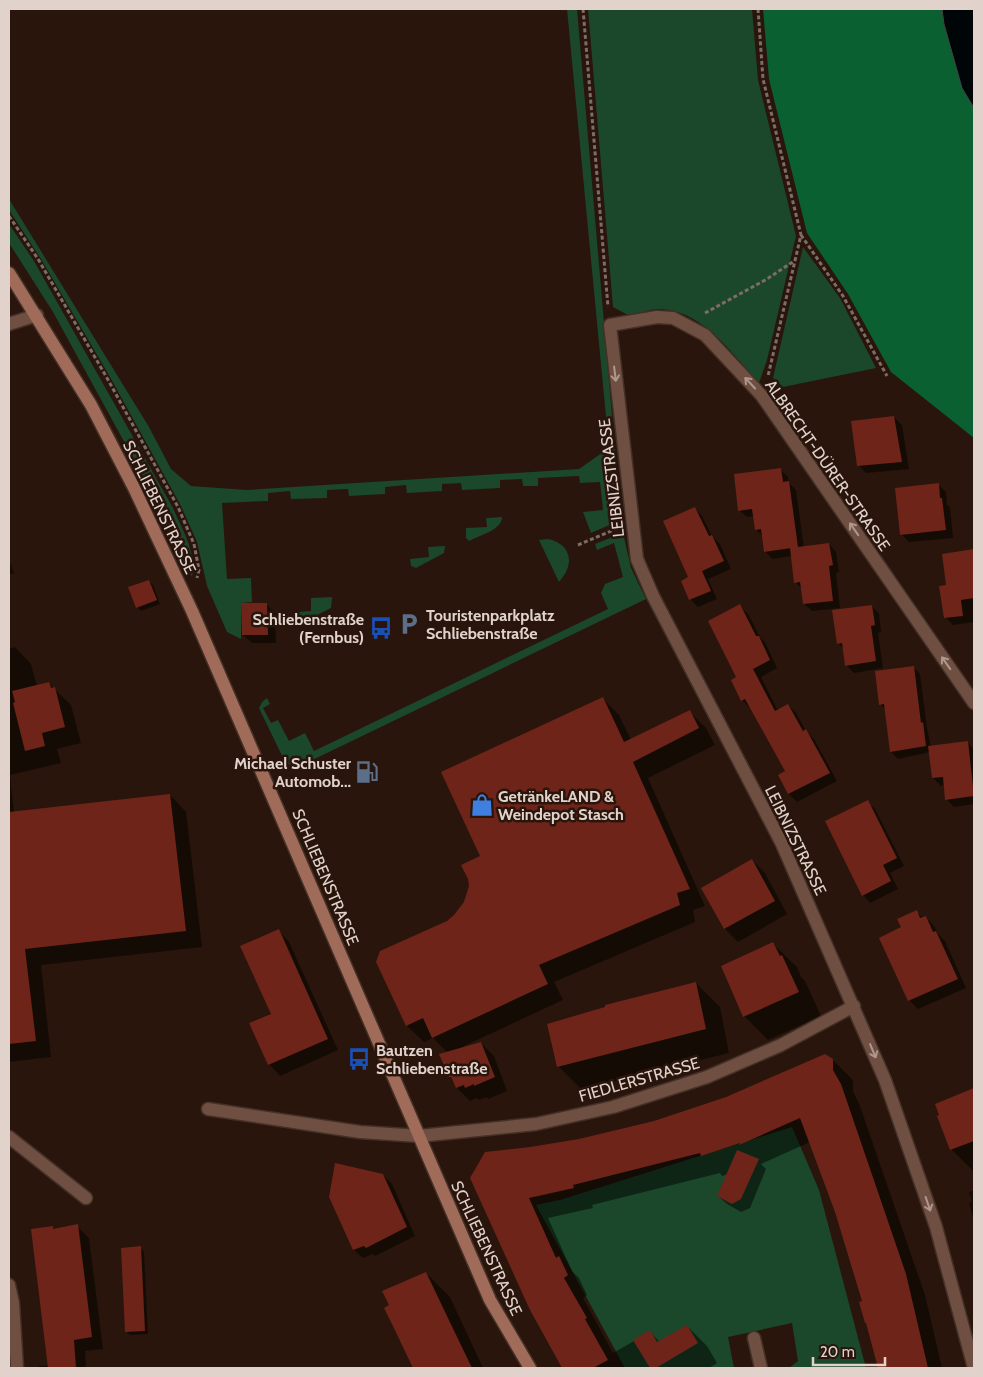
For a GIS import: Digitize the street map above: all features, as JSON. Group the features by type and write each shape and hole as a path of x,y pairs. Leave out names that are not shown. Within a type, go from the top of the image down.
{"main road":[{"name":"SCHLIEBENSTRASSE","path":"9,273 91,405 134,488 192,611 490,1300 530,1368"}],"street":[{"path":"9,324 36,315"},
{"name":"ALBRECHT-DÜRER-STRASSE","path":"610,325 657,317 672,318 705,335 762,396 974,703"},
{"name":"LEIBNIZSTRASSE","path":"610,325 637,559 653,596 782,844 885,1080 936,1227 974,1368"},
{"name":"FIEDLERSTRASSE","path":"208,1109 360,1132 419,1136 536,1124 613,1107 707,1077 781,1045 854,1006"},
{"path":"9,1137 86,1198"},
{"path":"9,1286 13,1303 17,1368"},
{"path":"754,1338 761,1368"}],"path":[{"path":"583,9 610,325"},
{"path":"758,9 763,79 801,235 843,296 887,376"},
{"path":"9,216 38,259 107,378 178,507 194,544 199,570 192,611"},
{"path":"762,396 773,361 801,235"},
{"path":"681,323 702,315 767,279 795,261"},
{"path":"578,545 632,523"}],"green space":[{"path":"567,9 577,9 621,520 591,533 583,512 603,510 600,482 580,483 579,476 538,478 538,486 523,486 522,479 500,480 500,488 462,490 461,483 442,484 442,491 407,493 406,485 385,487 385,494 349,496 348,489 327,490 327,498 291,499 290,491 268,493 268,501 222,503 227,579 251,578 252,602 241,603 241,639 227,632 207,586 197,542 181,506 110,377 41,259 9,210 9,199 149,427 171,469 191,486 247,490 579,469 609,448"},
{"path":"588,9 752,9 758,80 796,236 767,360 759,383 716,336 690,317 660,309 626,314 613,307"},
{"path":"763,9 942,9 944,24 962,88 974,108 974,438 891,372 848,294 807,233 769,79"},
{"path":"9,224 34,261 173,508 191,550 192,577 155,498 53,312 9,243"},
{"path":"803,247 840,298 876,368 783,387 773,378"},
{"path":"502,517 501,522 490,532 469,541 466,538 466,528 487,527 486,518"},
{"path":"623,533 631,568 646,599 302,765 292,766 285,762 259,708 267,698 270,704 263,708 271,723 278,720 289,741 305,733 314,751 608,609 601,593 605,584 623,577 614,543 597,550 595,544"},
{"path":"548,539 562,545 568,556 567,569 559,582 539,540"},
{"path":"445,546 444,553 416,568 411,566 410,559 429,557 428,547"},
{"path":"332,597 331,608 305,621 299,619 296,612 311,611 311,598"},
{"path":"792,1127 819,1190 866,1368 789,1368 798,1361 792,1323 728,1337 734,1368 625,1368 536,1205 560,1200"}],"shaded area":[{"path":"942,9 974,9 974,108 962,88 944,24"}],"building":[{"path":"894,416 902,462 857,466 851,421"},
{"path":"781,468 783,482 789,481 798,547 764,552 761,529 755,530 752,509 738,511 734,474"},
{"path":"939,483 946,530 900,535 895,488"},
{"path":"695,507 709,536 712,535 724,561 702,571 711,591 689,600 681,581 688,577 663,521"},
{"path":"829,543 833,565 829,566 833,601 803,604 800,582 794,583 790,548"},
{"path":"974,549 974,598 961,600 963,616 944,618 939,586 946,585 942,554"},
{"path":"149,580 157,600 136,608 128,587"},
{"path":"241,603 267,603 268,635 242,635"},
{"path":"740,604 756,636 759,636 770,660 753,669 775,711 788,704 803,731 806,729 830,773 788,794 778,775 785,771 745,699 741,701 731,680 736,677 708,621"},
{"path":"872,605 875,625 871,626 876,661 845,666 842,643 837,644 832,610"},
{"path":"914,666 921,723 923,722 926,746 890,752 884,704 879,705 875,671"},
{"path":"49,682 51,688 55,687 65,727 42,733 45,746 25,751 13,703 15,702 12,691"},
{"path":"603,697 624,742 690,710 699,728 633,762 690,889 677,893 680,905 539,965 548,984 432,1038 423,1018 406,1026 376,962 380,951 447,921 454,915 464,902 469,886 468,879 461,865 480,856 441,772"},
{"path":"968,741 974,796 945,800 943,777 932,778 928,746"},
{"path":"170,794 186,931 25,949 36,1041 9,1044 9,812"},
{"path":"868,800 897,858 883,865 891,881 862,896 825,821"},
{"path":"752,859 775,901 724,929 701,888"},
{"path":"917,910 920,918 926,916 933,932 936,931 958,979 908,1001 879,938 901,927 897,919"},
{"path":"279,929 328,1039 268,1065 249,1023 271,1014 240,946"},
{"path":"773,942 780,956 782,955 799,992 743,1017 721,966"},
{"path":"696,982 706,1029 557,1067 547,1024 605,1007 605,1005"},
{"path":"481,1042 495,1077 474,1086 474,1084 465,1088 464,1085 456,1088 439,1054"},
{"path":"825,1054 833,1059 833,1070 841,1084 906,1274 928,1368 878,1368 859,1302 862,1301 835,1212 800,1118 739,1145 740,1143 701,1156 700,1153 573,1185 574,1188 529,1198 556,1258 559,1256 568,1275 564,1278 608,1360 593,1368 562,1368 530,1310 470,1178 485,1152 579,1139 654,1121 726,1097"},
{"path":"974,1088 974,1141 950,1150 937,1116 939,1115 935,1104"},
{"path":"737,1150 759,1159 741,1199 732,1204 717,1196"},
{"path":"335,1163 383,1174 407,1227 366,1248 364,1246 353,1250 329,1197"},
{"path":"78,1224 92,1337 74,1340 76,1368 48,1368 31,1229 53,1226 53,1229"},
{"path":"141,1246 145,1331 125,1332 121,1248"},
{"path":"426,1272 472,1368 413,1368 384,1308 389,1305 382,1291"},
{"path":"687,1325 698,1343 656,1368 650,1368 633,1340 650,1330 657,1342"}],"place":[{"name":"Touristenparkplatz Schliebenstraße","path":"409,624"},
{"name":"Schliebenstraße (Fernbus)","path":"381,628"},
{"name":"Michael Schuster Automob...","path":"367,772"},
{"name":"GetränkeLAND & Weindepot Stasch","path":"482,805"},
{"name":"Bautzen Schliebenstraße","path":"359,1059"}]}
